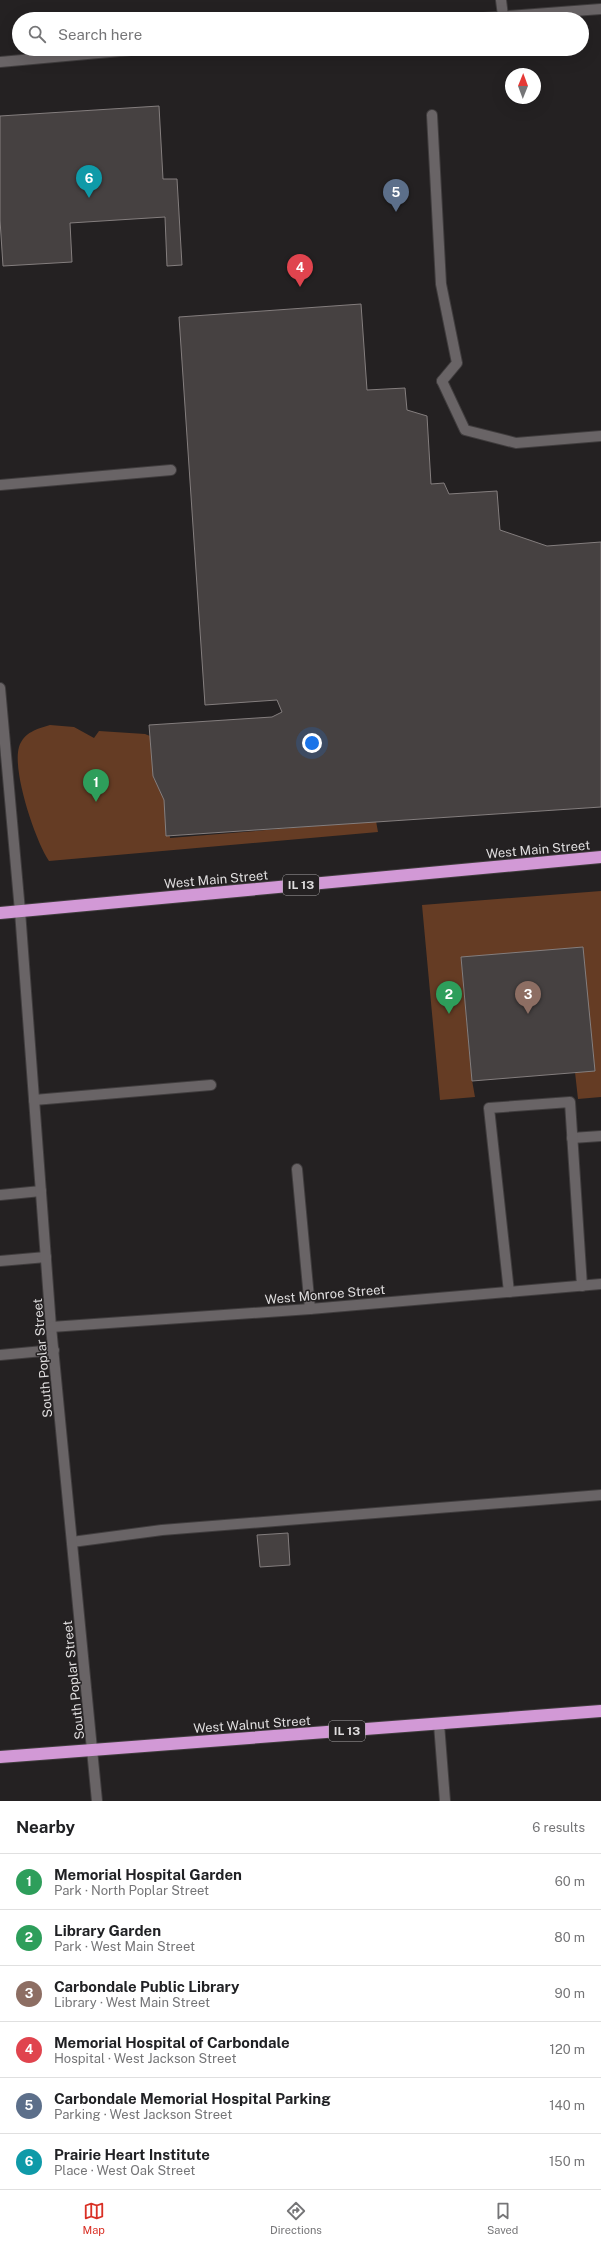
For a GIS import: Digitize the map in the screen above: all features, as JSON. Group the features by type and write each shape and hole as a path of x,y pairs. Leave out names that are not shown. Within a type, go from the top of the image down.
{"highway":[{"name":"West Main Street","path":"0,913 601,858"},
{"name":"West Walnut Street","path":"0,1757 601,1711"}],"street":[{"path":"501,0 502,12"},
{"path":"559,12 601,9"},
{"path":"0,62 66,56"},
{"path":"432,115 441,284 457,363 442,381 465,430 516,443 601,436"},
{"path":"0,484 171,470"},
{"name":"South Poplar Street","path":"0,688 20,911 51,1327 97,1801"},
{"path":"34,1100 211,1085"},
{"path":"509,1292 489,1108 570,1102 582,1286"},
{"path":"572,1138 601,1136"},
{"path":"297,1169 310,1309"},
{"path":"0,1195 41,1191"},
{"path":"0,1261 46,1257"},
{"name":"West Monroe Street","path":"51,1327 310,1309 601,1284"},
{"path":"0,1355 54,1350"},
{"path":"72,1542 162,1530 601,1495"},
{"path":"439,1724 445,1801"}],"shaded area":[{"path":"50,725 74,727 94,738 99,731 145,734 150,736 154,780 166,781 170,838 376,821 378,832 49,861 37,838 26,805 19,772 18,758 19,747 24,738 40,728"},
{"path":"601,891 601,1097 578,1099 575,1072 461,957 472,1080 475,1097 440,1100 422,905"}],"building":[{"path":"159,106 163,179 177,179 182,265 167,266 165,217 70,223 72,262 3,266 0,220 0,116"},
{"path":"361,304 367,390 405,388 407,410 427,416 431,484 444,483 449,494 497,491 500,530 547,546 601,542 601,807 166,836 164,800 153,776 149,725 272,717 282,712 277,700 205,705 179,317"},
{"path":"583,947 595,1071 472,1081 461,957"},
{"path":"288,1533 290,1565 260,1567 257,1535"}],"place":[{"name":"Prairie Heart Institute","path":"89,198"},
{"name":"Carbondale Memorial Hospital Parking","path":"396,212"},
{"name":"Memorial Hospital of Carbondale","path":"300,287"},
{"name":"Memorial Hospital Garden","path":"96,802"},
{"name":"Library Garden","path":"449,1014"},
{"name":"Carbondale Public Library","path":"528,1014"}]}
